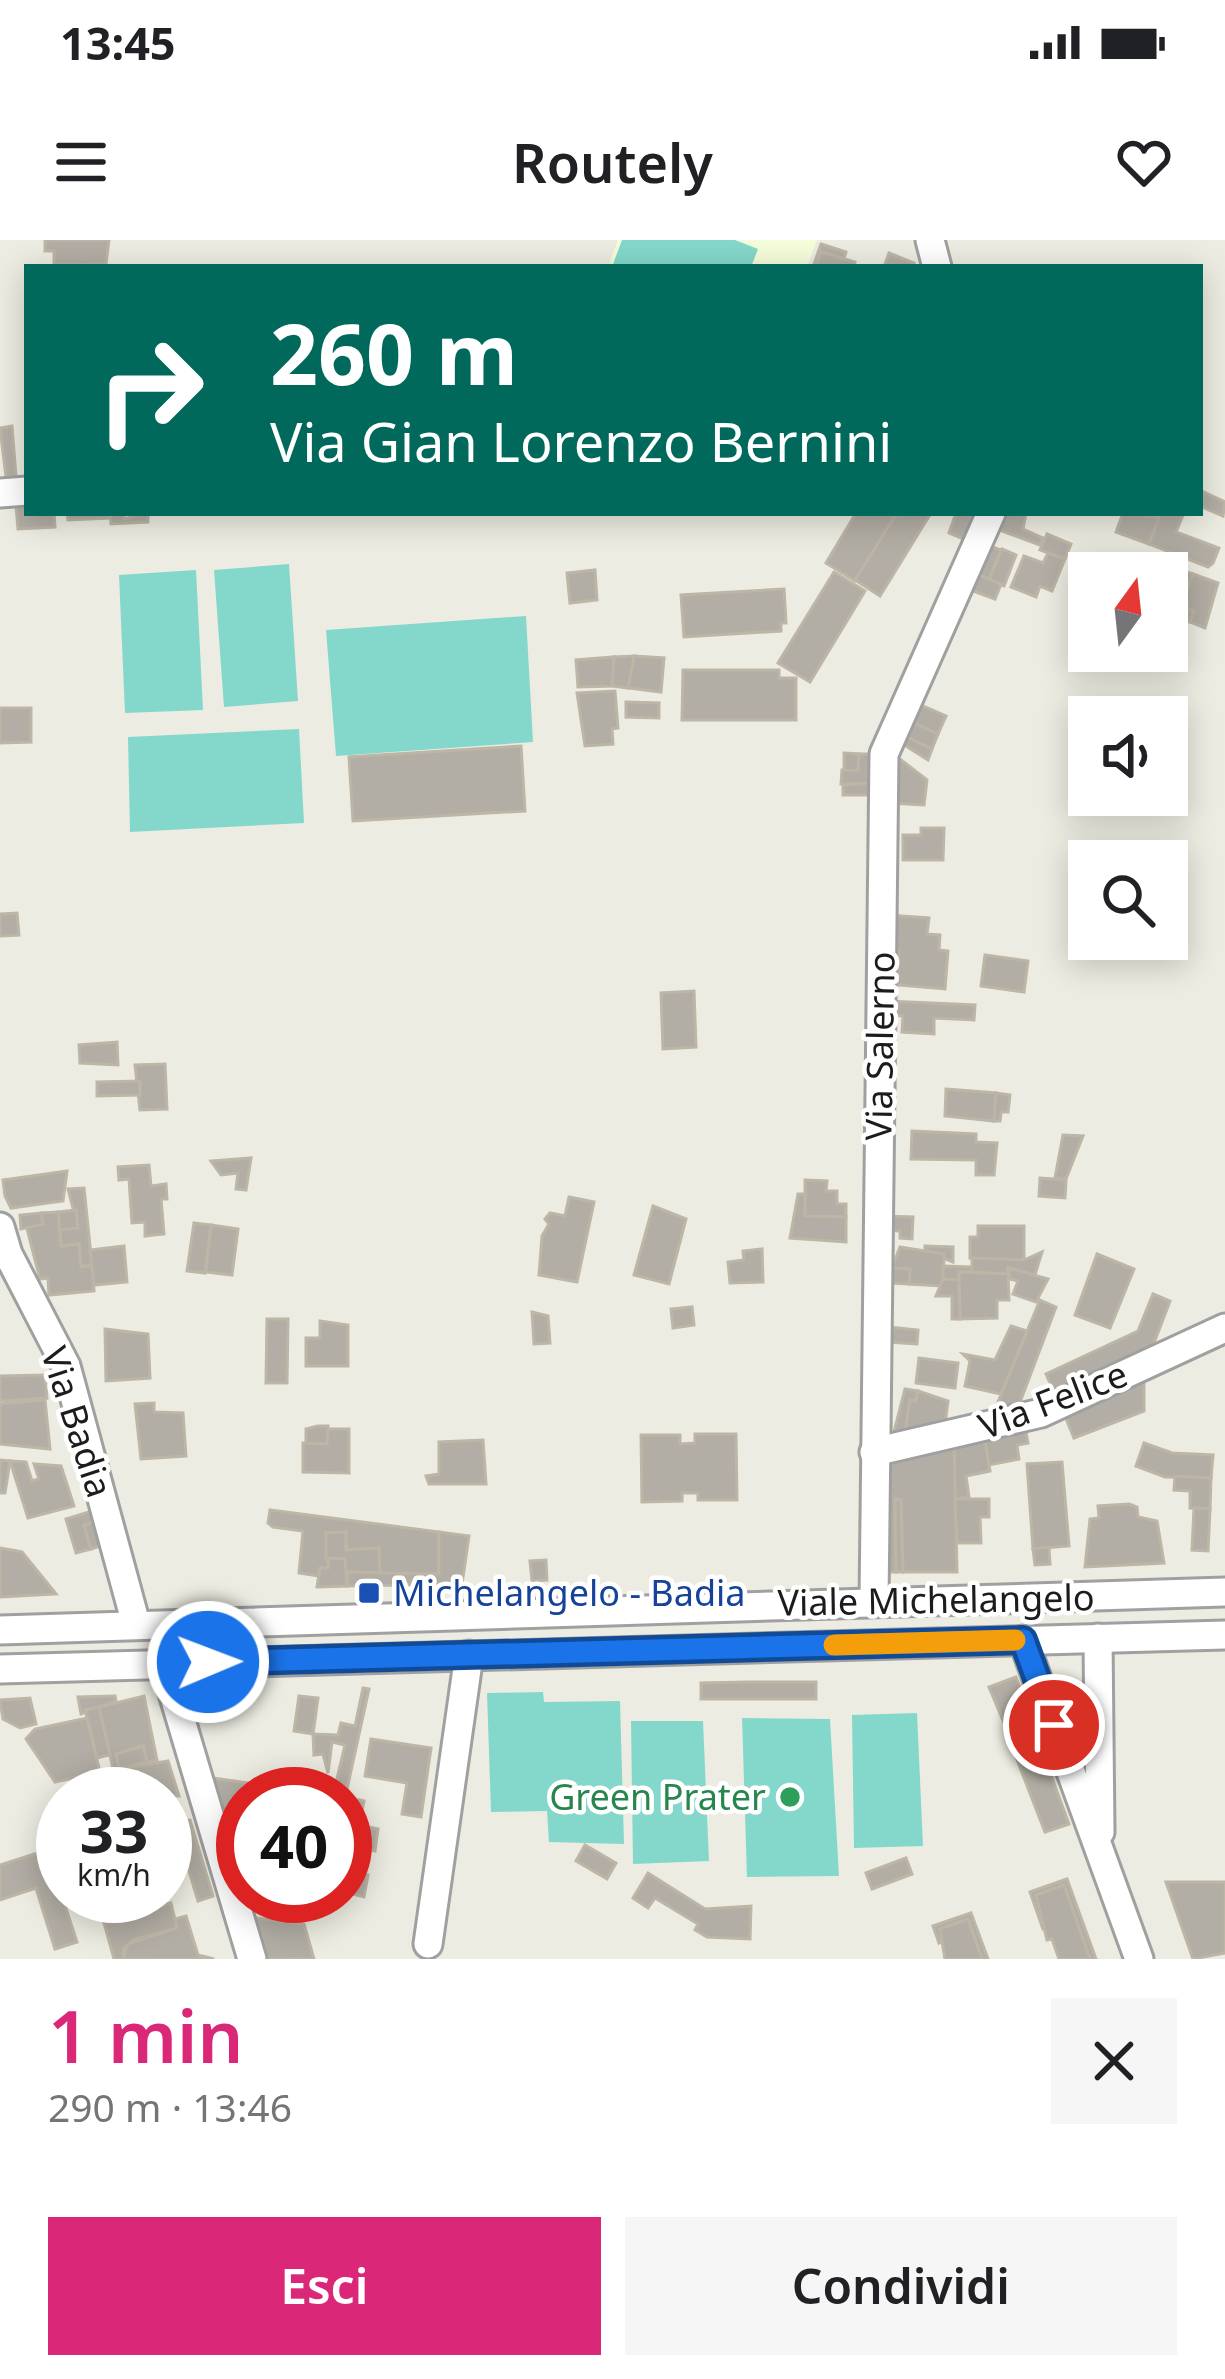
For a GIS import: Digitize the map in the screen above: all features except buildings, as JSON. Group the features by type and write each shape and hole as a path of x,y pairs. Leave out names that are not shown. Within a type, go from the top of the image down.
{"street":[{"name":"Via Salerno","path":"874,1602 884,754 990,516"},
{"name":"Via Badia","path":"0,1227 8,1254 66,1366 136,1624"},
{"name":"Via Felice","path":"874,1452 1041,1413 1225,1328"},
{"name":"Viale Michelangelo","path":"0,1630 1225,1592"},
{"path":"681,1607 683,1648"},
{"name":"Viale Michelangelo","path":"0,1669 1225,1635"},
{"path":"1098,1638 1100,1854"},
{"path":"1023,1640 1139,1959"},
{"path":"428,1944 470,1655"},
{"path":"164,1663 252,1959"}],"shaded area":[{"path":"618,240 817,240 808,264 609,264"},
{"path":"622,240 735,240 758,249 752,264 613,264"},
{"path":"289,564 298,701 224,707 214,570"},
{"path":"196,570 203,710 125,713 119,575"},
{"path":"526,616 533,742 336,756 326,630"},
{"path":"299,729 304,823 130,832 128,737"},
{"name":"Green Prater","path":"543,1692 544,1702 620,1701 624,1844 549,1842 547,1811 491,1812 487,1693"},
{"name":"Green Prater","path":"917,1713 923,1846 854,1848 852,1715"},
{"name":"Green Prater","path":"742,1718 830,1719 839,1876 747,1877"},
{"name":"Green Prater","path":"631,1721 703,1721 709,1861 633,1864"}],"slow traffic":[{"path":"834,1645 1015,1640"}],"place":[{"name":"Michelangelo - Badia","path":"369,1593"},
{"name":"Green Prater","path":"790,1797"}],"route":[{"path":"208,1662 1023,1640 1054,1725"}]}
